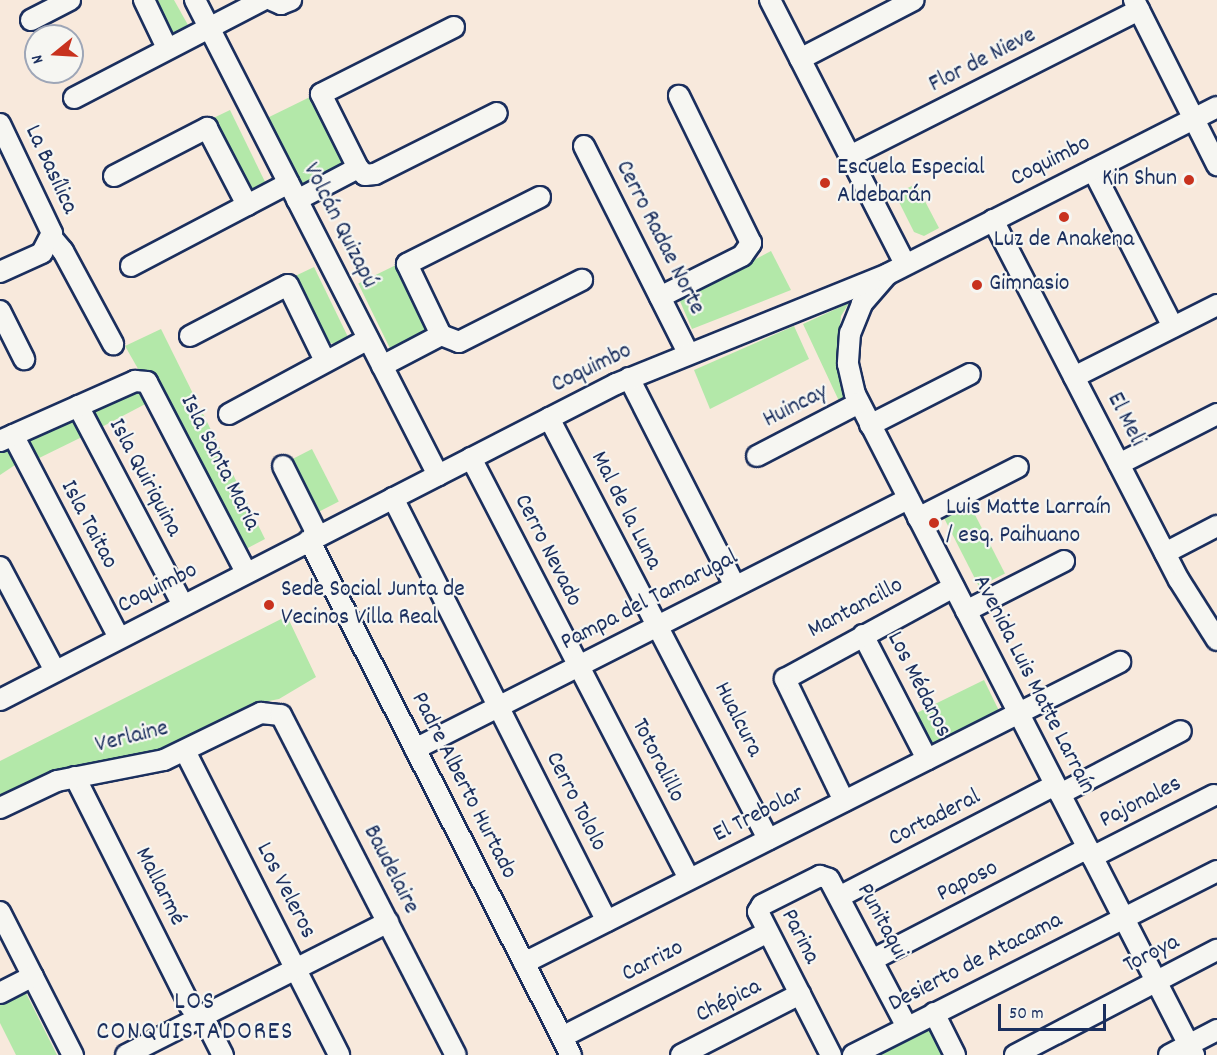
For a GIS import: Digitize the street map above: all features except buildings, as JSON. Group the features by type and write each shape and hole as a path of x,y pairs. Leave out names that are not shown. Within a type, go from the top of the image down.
{"street":[{"path":"31,20 70,0"},
{"path":"144,0 167,48"},
{"name":"Volcán Quizapú","path":"195,0 438,475"},
{"path":"74,98 263,0"},
{"path":"272,0 281,4 291,0"},
{"path":"770,0 850,156 897,269"},
{"path":"800,58 914,0"},
{"path":"1136,5 1217,165"},
{"name":"Flor de Nieve","path":"850,156 1136,5"},
{"path":"454,27 321,94 358,168 372,176 497,113"},
{"path":"660,297 742,256 751,247 750,236 679,96"},
{"name":"Coquimbo","path":"0,700 246,572 629,378 897,269 1217,107"},
{"name":"La Basílica","path":"0,124 50,222 52,238 63,252 113,344"},
{"path":"114,176 207,128 247,205"},
{"name":"Cerro Radae Norte","path":"584,146 688,353"},
{"path":"131,267 247,205 293,192 358,168"},
{"path":"1093,170 1173,327"},
{"path":"540,197 407,264 441,335 459,342 582,280"},
{"name":"El Meli","path":"993,220 1165,553 1216,637"},
{"path":"0,272 42,253 52,238"},
{"name":"Avenida Luis Matte Larraín","path":"897,269 862,304 850,333 848,364 859,403 1191,1050"},
{"path":"190,336 288,285 326,361"},
{"path":"1074,377 1217,305"},
{"path":"0,311 24,359"},
{"path":"382,366 441,335"},
{"path":"229,414 314,371 326,361 368,339"},
{"path":"870,425 970,374"},
{"path":"629,378 735,586"},
{"name":"Isla Santa María","path":"78,406 143,380 150,386 246,572"},
{"name":"Huincay","path":"757,456 859,403"},
{"path":"6,438 78,406"},
{"name":"Isla Quiriquina","path":"78,406 183,605"},
{"path":"1119,464 1217,414"},
{"name":"Mal de la Luna","path":"549,418 658,626"},
{"name":"Isla Taitao","path":"6,438 119,638"},
{"name":"Cerro Nevado","path":"471,458 580,665"},
{"name":"Padre Alberto Hurtado","path":"283,466 314,538 415,749 566,1046"},
{"path":"918,518 1017,467"},
{"name":"Cerro Tololo","path":"393,498 607,921"},
{"name":"Pampa del Tamarugal","path":"415,749 908,499"},
{"path":"1165,553 1217,526"},
{"path":"966,611 1064,561"},
{"path":"0,567 55,671"},
{"name":"Mantancillo","path":"844,801 785,679 863,634 954,587"},
{"name":"Hualcura","path":"658,626 768,839"},
{"name":"Los Médanos","path":"863,634 927,759"},
{"name":"El Trebolar","path":"524,963 1120,662"},
{"name":"Totoralillo","path":"580,665 689,879"},
{"name":"Verlaine","path":"0,808 47,784 154,763 185,751 261,713 273,712"},
{"name":"Baudelaire","path":"273,712 286,722 456,1055"},
{"name":"Cortaderal","path":"839,897 1181,731"},
{"name":"Los Veleros","path":"185,751 339,1055"},
{"name":"Mallarmé","path":"75,777 190,1006 200,1017 223,1055"},
{"name":"Pajonales","path":"1090,853 1214,795"},
{"name":"Paposo","path":"872,960 1090,853"},
{"name":"Desierto de Atacama","path":"853,1055 1123,916 1217,871"},
{"name":"Punitaqui","path":"825,875 839,897 907,1027"},
{"name":"Parina","path":"825,875 760,907 758,912 831,1055"},
{"path":"0,912 73,1055"},
{"path":"126,1055 388,922"},
{"name":"Carrizo","path":"566,1046 768,932"},
{"name":"Toroya","path":"1015,1055 1217,950"},
{"path":"0,993 33,976"},
{"name":"Chépica","path":"681,1055 800,994"},
{"path":"934,1013 955,1055"},
{"path":"1169,1055 1191,1050 1217,1030"}],"green space":[{"path":"152,0 174,0 188,25 169,35"},
{"path":"310,97 342,164 301,184 269,117"},
{"path":"230,110 267,185 246,196 209,120"},
{"path":"916,184 939,228 924,236 914,232 895,194"},
{"path":"771,251 791,290 692,329 679,299"},
{"path":"396,265 429,332 391,351 358,283"},
{"path":"314,267 348,337 335,344 325,342 291,278"},
{"path":"849,303 841,316 839,339 841,371 849,395 839,401 803,324"},
{"path":"794,326 809,359 710,409 694,370"},
{"path":"161,329 265,539 242,551 125,346"},
{"path":"132,388 142,389 151,401 96,430 90,409"},
{"path":"69,416 76,418 84,436 33,461 24,437"},
{"path":"8,445 18,463 0,475 0,449"},
{"path":"312,449 339,502 313,515 286,462"},
{"path":"970,505 1005,574 979,587 944,518"},
{"path":"287,616 316,677 279,699 264,702 180,745 0,800 0,761"},
{"path":"984,680 1000,713 933,746 917,713"},
{"path":"25,991 57,1055 16,1055 0,1023 0,1003"},
{"path":"933,1023 949,1055 870,1055"}],"place":[{"name":"Kin Shun","path":"1189,180"},
{"name":"Escuela Especial Aldebarán","path":"825,183"},
{"name":"Luz de Anakena","path":"1064,217"},
{"name":"Gimnasio","path":"977,285"},
{"name":"Luis Matte Larraín / esq. Paihuano","path":"934,523"},
{"name":"Sede Social Junta de Vecinos Villa Real","path":"269,605"}],"district":[{"name":"LOS CONQUISTADORES","path":"195,1018"}]}
